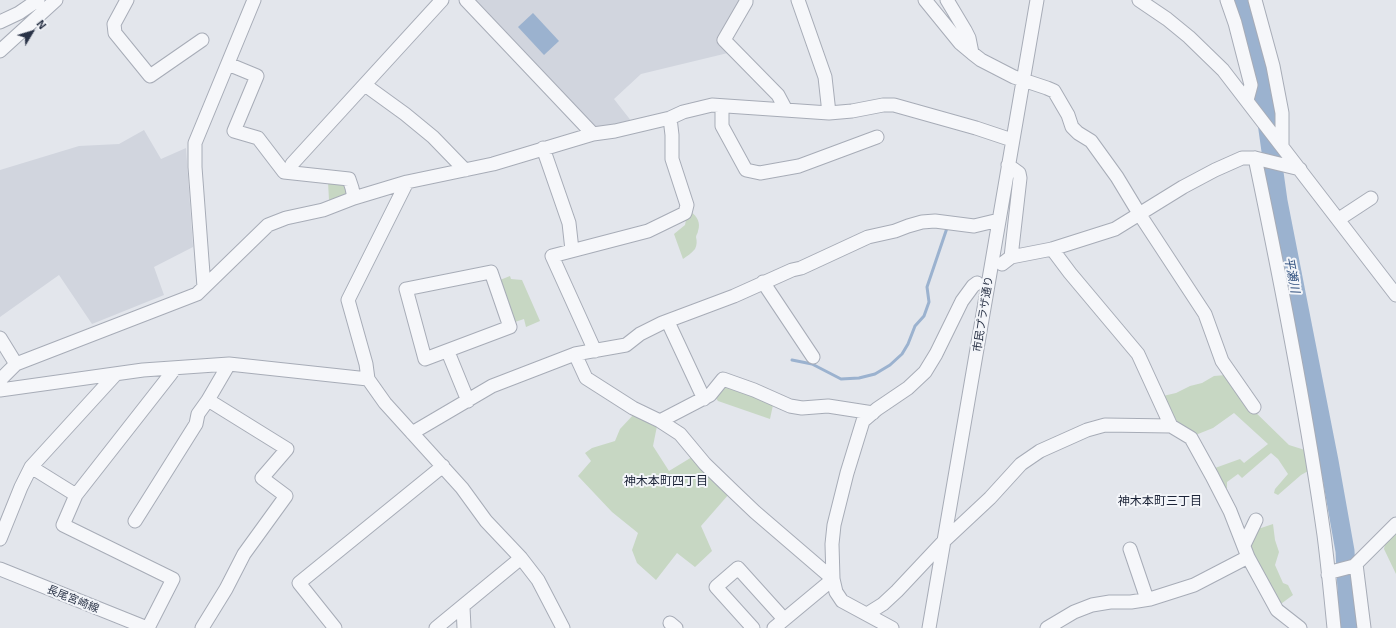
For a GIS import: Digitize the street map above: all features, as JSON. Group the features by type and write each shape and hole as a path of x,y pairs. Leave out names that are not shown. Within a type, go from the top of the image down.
{"street":[{"path":"0,22 19,13 38,0"},
{"path":"0,51 56,0"},
{"path":"127,0 114,24 115,33 150,76 202,40"},
{"path":"204,287 195,167 195,143 254,0"},
{"path":"292,164 442,0"},
{"path":"466,0 594,134"},
{"path":"746,0 724,40 778,95 786,110"},
{"path":"798,0 825,77 828,112"},
{"path":"925,0 960,43 981,60 1000,70 1054,92 1068,115 1072,127 1078,133 1091,141 1117,177 1205,314 1222,361 1254,407"},
{"path":"947,0 969,38 972,53"},
{"name":"市民プラザ通り","path":"929,628 1037,0"},
{"path":"1139,0 1167,19 1206,52 1223,70 1396,295"},
{"path":"1227,0 1237,30 1251,85 1247,100"},
{"path":"1256,0 1273,66 1282,113 1282,146"},
{"path":"228,64 257,76 234,132 258,138 284,172 349,179 354,198"},
{"path":"365,85 433,137 465,170"},
{"path":"0,380 16,364 197,294 268,225 286,218 322,210 354,198 407,182 493,164 594,134 615,131 670,118 683,112 712,105 828,112 852,111 883,105 894,105 976,128 1012,140"},
{"path":"722,106 722,126 746,170 760,173 799,166 877,137"},
{"path":"594,351 552,256 648,232 685,213 687,205 672,159 670,118"},
{"path":"543,148 569,223 572,250"},
{"path":"1008,165 1019,174 1020,178 1006,260 1115,229 1215,170 1242,158 1255,158 1300,169"},
{"path":"1255,158 1277,263 1310,448 1330,573 1334,628"},
{"path":"407,182 348,300 366,364 368,379 378,394 462,488 486,521 521,558 538,580 563,628"},
{"path":"1339,219 1371,198"},
{"path":"412,433 492,386 575,354 626,345 640,334 662,324 734,296 763,282 816,262 868,237 895,231 908,226 935,221 974,226 999,220"},
{"path":"1052,248 1070,273 1138,354 1171,426"},
{"path":"491,272 510,327 448,352 425,359 406,289 491,272"},
{"path":"763,282 813,357"},
{"path":"888,627 842,600 836,592 833,579 832,544 834,525 847,473 863,421 908,388 925,372 936,354 962,301 977,283"},
{"path":"668,322 704,399"},
{"path":"0,338 16,364"},
{"path":"448,352 468,401"},
{"path":"575,354 586,378 633,408 660,421 680,434 704,464 833,579"},
{"path":"0,390 143,370 228,364 368,379"},
{"path":"135,521 196,424 198,414 208,400 228,364"},
{"path":"148,628 173,578 63,525 76,495 175,368"},
{"path":"0,539 21,487 31,467 115,375"},
{"path":"660,421 710,396 723,379 754,390 790,406 802,408 828,406 873,413"},
{"path":"202,628 226,589 244,554 286,496 262,478 287,449 208,400"},
{"path":"867,614 883,604 944,541 990,498 1021,464 1045,449 1087,430 1105,425 1171,426 1191,438 1230,511 1246,551 1277,610 1300,628"},
{"path":"335,628 299,583 443,466"},
{"path":"31,467 76,495"},
{"path":"1047,628 1074,612 1092,605 1110,602 1147,600 1194,585 1246,551 1256,520"},
{"path":"1330,573 1355,565 1396,524"},
{"path":"1130,549 1147,600"},
{"path":"436,628 521,558"},
{"path":"1355,565 1364,628"},
{"path":"753,628 716,587 738,568 784,619"},
{"name":"長尾宮崎線","path":"0,569 148,628"},
{"path":"774,628 833,579"},
{"path":"463,606 464,628"}],"shaded area":[{"path":"471,0 742,0 729,23 732,52 641,74 614,99 632,122 606,129 588,125"},
{"path":"144,130 161,159 186,148 193,247 154,267 164,295 92,324 59,275 0,317 0,170 79,146 119,144"}],"green space":[{"path":"328,182 344,183 348,191 346,195 329,200"},
{"path":"691,212 697,218 699,223 696,237 697,242 695,249 683,259 674,234 685,225"},
{"path":"510,276 511,279 522,280 540,321 526,327 524,319 515,322 500,280"},
{"path":"1226,375 1246,403 1289,445 1308,451 1310,470 1301,475 1278,495 1274,493 1275,489 1288,474 1278,459 1271,453 1242,478 1238,474 1227,482 1227,488 1224,489 1214,472 1215,468 1240,459 1244,463 1268,444 1234,413 1213,428 1193,436 1180,427 1163,396 1176,393 1190,386 1202,383 1214,376"},
{"path":"729,386 773,405 770,419 718,401 715,397 720,388"},
{"path":"635,413 657,426 653,446 669,471 692,457 729,494 701,526 712,551 695,567 677,553 656,580 637,563 632,550 638,533 612,512 578,476 591,461 585,453 592,448 615,441 620,429"},
{"path":"1273,524 1275,540 1279,552 1275,565 1283,583 1288,585 1293,595 1278,606 1248,548 1256,527 1261,528"},
{"path":"1396,534 1396,574 1384,549 1385,544"}],"water":[{"path":"533,13 559,41 544,55 518,27"}],"waterway":[{"name":"平瀬川","path":"1239,0 1255,52 1263,94 1278,201 1329,461 1345,551 1349,628"},
{"path":"792,360 812,364 841,379 859,378 875,374 890,365 902,354 908,344 915,326 924,316 929,302 927,287 947,228"}],"district":[{"name":"神木本町四丁目","path":"666,481"},
{"name":"神木本町三丁目","path":"1160,501"}]}
